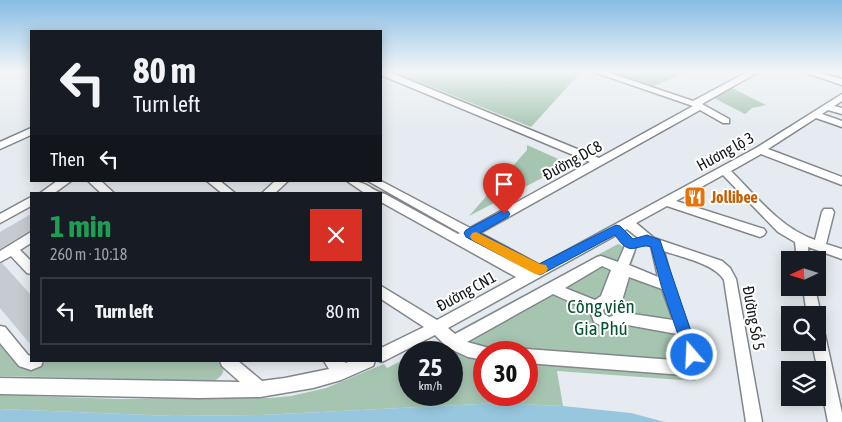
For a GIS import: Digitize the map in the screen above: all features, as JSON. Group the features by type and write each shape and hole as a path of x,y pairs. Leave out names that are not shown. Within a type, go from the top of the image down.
{"street":[{"path":"413,91 596,164"},
{"path":"425,91 596,164"},
{"path":"654,91 697,105 726,120"},
{"name":"Đường DC8","path":"459,240 596,164 722,91"},
{"name":"Hương lộ 3","path":"621,227 760,150 842,97"},
{"path":"828,107 842,112"},
{"path":"815,115 842,124"},
{"path":"0,146 30,133"},
{"path":"760,150 842,181"},
{"path":"723,169 782,229 801,240 842,254"},
{"path":"47,192 64,182"},
{"path":"94,182 106,192"},
{"path":"213,182 228,192"},
{"path":"268,192 281,182"},
{"path":"354,182 371,192"},
{"path":"375,182 540,270"},
{"path":"382,198 526,277"},
{"path":"0,219 30,202"},
{"path":"666,202 760,232"},
{"path":"820,246 828,212"},
{"path":"621,227 631,244"},
{"name":"Đường Số 5","path":"621,227 652,242 718,265 728,275 754,422"},
{"name":"Đường CN1","path":"382,355 436,328 526,277 621,227"},
{"path":"0,256 30,239"},
{"path":"801,240 803,251"},
{"path":"538,357 697,369 652,242 631,244"},
{"path":"620,318 616,322 606,322 597,316 605,305 631,244"},
{"path":"12,249 30,268"},
{"path":"457,341 601,261 667,285"},
{"path":"552,288 619,311 620,318"},
{"path":"382,293 436,328 451,341"},
{"path":"620,318 682,328"},
{"path":"0,332 24,361 34,362"},
{"path":"821,351 836,422"},
{"path":"228,362 260,389"},
{"path":"331,362 344,371"},
{"path":"0,386 166,390 260,389 307,383 366,362"}],"green space":[{"path":"441,91 564,91 531,127"},
{"path":"723,91 737,91 766,105 752,108 745,114 712,97"},
{"path":"527,145 565,162 565,166 469,216 527,150"},
{"name":"Công viên Gia Phú","path":"618,244 636,252 630,269 664,285 696,381 557,371 563,406 538,405 538,341 473,341 473,404 463,405 463,341 438,341"},
{"path":"0,344 15,362 25,368 38,366 45,362 220,362 224,366 221,375 214,381 0,376"},
{"name":"Công viên Gia Phú","path":"398,362 398,406 440,406 262,415 173,416 0,409 0,395 120,399 270,398 291,396 326,388 384,364 387,368"}],"water":[{"path":"463,405 563,406 631,413 665,422 0,422 0,409 173,416 262,415"}],"building":[{"path":"30,215 30,231 0,249 0,232"},
{"path":"2,263 30,294 30,344 0,308 0,264"}],"slow traffic":[{"path":"476,237 540,270 542,269"}],"place":[{"name":"Jollibee","path":"695,197"}],"route":[{"path":"504,214 470,233 540,270 616,229 631,244 647,240 656,244 667,285 692,355"}]}
